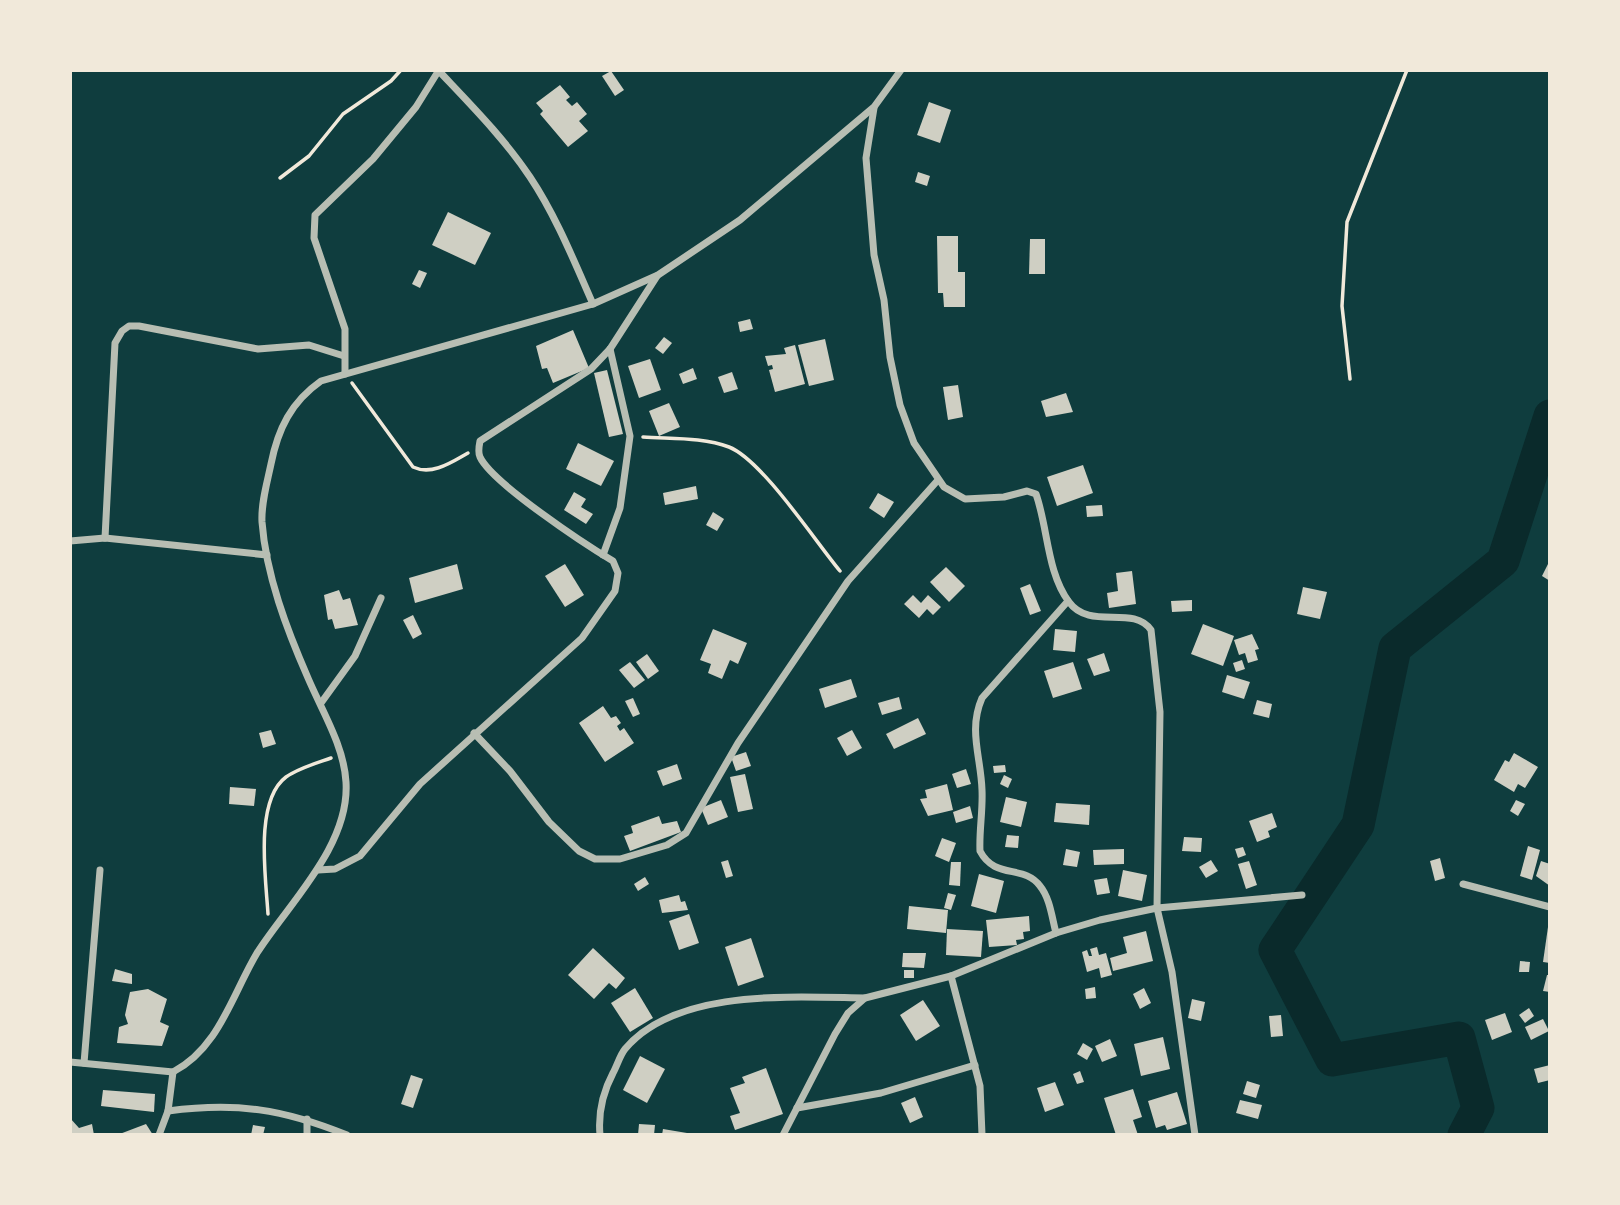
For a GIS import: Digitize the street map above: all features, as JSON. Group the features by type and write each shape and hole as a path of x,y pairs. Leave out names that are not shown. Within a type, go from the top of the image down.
{"street":[{"path":"345,374 345,329 314,237 315,215 373,159 416,107 439,70 500,137 530,177 566,242 593,304"},
{"path":"886,70 892,78"},
{"path":"70,1062 173,1072 204,1049 270,933 318,870 344,803 346,782 340,755 279,603 267,555 262,519 264,495 284,423 302,394 321,382 345,374 593,304 658,275 740,220 874,107 892,78 901,70"},
{"path":"874,107 866,158 874,255 884,300 890,357 900,405 914,443 944,487 965,499 1027,491 1036,494 1054,569 1068,601 1088,617 1139,620 1151,630 1160,712 1157,908 1172,972 1195,1135"},
{"path":"318,870 335,869 360,856 420,785 474,733 564,654 597,619 615,591 618,573 613,561 537,509 503,481 480,457 479,446 480,441 591,369 610,349 658,275"},
{"path":"105,538 112,374 115,344 122,331 129,326 139,326 258,349 309,345 344,356"},
{"path":"603,555 620,509 630,436 610,349"},
{"path":"474,733 510,771 549,822 579,851 595,859 620,859 667,845 686,833 738,743 848,581 938,480"},
{"path":"70,541 105,538 267,555"},
{"path":"321,703 355,656 381,598"},
{"path":"1056,933 1041,886 1028,877 993,867 980,851 982,790 974,731 975,714 982,698 1068,601"},
{"path":"84,1063 100,870"},
{"path":"1463,884 1550,907"},
{"path":"600,1135 603,1092 625,1049 657,1024 688,1010 724,1001 785,997 865,998 951,976 1056,933 1100,920 1157,908 1302,895"},
{"path":"951,976 975,1065 983,1120 982,1135"},
{"path":"783,1135 848,1013 865,998"},
{"path":"797,1108 881,1093 975,1065"},
{"path":"159,1135 168,1111 173,1072"},
{"path":"168,1111 236,1105 270,1109 307,1119 347,1135"},
{"path":"307,1119 307,1135"}],"path":[{"path":"280,178 309,156 343,114 391,82 401,70"},
{"path":"1350,379 1342,306 1347,222 1407,70"},
{"path":"345,374 413,467 423,470 437,468 479,446"},
{"path":"630,436 698,441 729,447 753,463 848,581"},
{"path":"270,933 264,863 266,822 272,797 285,778 340,755"}],"building":[{"path":"611,71 624,90 615,96 602,76"},
{"path":"560,85 570,97 566,100 572,106 577,102 587,114 579,121 588,131 568,147 540,114 543,111 536,103"},
{"path":"929,102 951,110 940,143 917,135"},
{"path":"918,172 930,176 927,186 915,182"},
{"path":"448,212 491,233 475,265 432,245"},
{"path":"937,236 958,236 958,272 965,272 965,307 944,307 943,293 938,293"},
{"path":"1030,239 1045,239 1045,274 1029,274"},
{"path":"419,270 427,273 420,288 412,284"},
{"path":"750,319 753,329 740,332 738,322"},
{"path":"573,330 589,368 553,383 547,368 542,369 536,346"},
{"path":"664,337 672,343 663,354 655,348"},
{"path":"825,339 834,380 809,386 798,345"},
{"path":"795,345 805,384 775,392 769,370 773,369 772,365 768,366 765,356 786,354 784,348"},
{"path":"650,359 661,390 639,398 628,366"},
{"path":"693,368 697,379 683,384 679,374"},
{"path":"607,370 623,434 609,437 594,373"},
{"path":"732,372 738,389 724,393 718,377"},
{"path":"958,385 963,417 948,420 943,387"},
{"path":"1066,393 1073,412 1046,417 1041,401"},
{"path":"669,403 680,427 659,436 649,411"},
{"path":"578,443 614,461 601,486 566,469"},
{"path":"1083,465 1093,493 1057,506 1047,477"},
{"path":"696,486 698,499 665,505 663,493"},
{"path":"574,492 586,499 581,507 593,514 586,524 564,510"},
{"path":"878,493 894,502 884,518 869,508"},
{"path":"1102,505 1103,516 1087,517 1086,506"},
{"path":"713,512 724,519 717,531 706,525"},
{"path":"1550,560 1550,581 1542,576"},
{"path":"457,564 463,589 415,603 409,578"},
{"path":"565,564 584,595 565,607 545,576"},
{"path":"946,567 965,586 949,602 930,582"},
{"path":"1132,571 1136,604 1109,608 1107,593 1118,591 1116,573"},
{"path":"1030,584 1041,611 1030,615 1020,588"},
{"path":"1303,587 1327,592 1320,619 1297,614"},
{"path":"339,590 343,600 350,598 358,625 335,629 332,619 328,620 324,595"},
{"path":"913,595 921,603 928,595 941,607 933,615 927,609 919,618 904,604"},
{"path":"1192,600 1192,611 1172,612 1171,601"},
{"path":"413,615 422,634 413,639 403,620"},
{"path":"1203,624 1234,636 1223,666 1191,654"},
{"path":"713,629 747,643 738,664 730,660 722,679 708,673 711,664 700,660"},
{"path":"1055,629 1077,631 1075,652 1053,650"},
{"path":"1252,634 1259,649 1255,650 1258,660 1248,663 1245,653 1239,655 1234,640"},
{"path":"1104,653 1110,671 1094,676 1087,659"},
{"path":"647,654 659,671 648,679 636,662"},
{"path":"1242,660 1245,669 1236,672 1233,663"},
{"path":"630,662 645,680 634,688 619,670"},
{"path":"1073,662 1082,689 1053,698 1044,671"},
{"path":"1227,675 1250,682 1244,699 1222,692"},
{"path":"851,679 857,697 825,708 819,689"},
{"path":"899,697 902,709 882,715 878,703"},
{"path":"633,698 640,714 633,717 625,701"},
{"path":"1257,700 1272,704 1269,718 1253,714"},
{"path":"603,706 611,718 616,716 621,723 617,726 620,731 624,728 634,743 605,762 579,723"},
{"path":"918,718 926,734 894,749 886,734"},
{"path":"271,730 276,744 263,748 259,733"},
{"path":"852,730 862,748 847,756 837,738"},
{"path":"746,752 751,766 736,771 731,757"},
{"path":"1514,753 1538,767 1525,788 1518,784 1514,792 1494,780 1505,760 1509,762"},
{"path":"677,764 682,779 663,786 657,771"},
{"path":"1005,765 1006,772 994,773 993,766"},
{"path":"966,769 971,784 957,788 952,774"},
{"path":"745,774 753,809 738,812 730,777"},
{"path":"1004,775 1012,779 1008,788 1000,784"},
{"path":"947,784 953,810 928,816 920,799 927,798 925,790"},
{"path":"230,787 256,789 254,806 229,804"},
{"path":"1006,797 1027,802 1021,827 1000,822"},
{"path":"721,800 728,817 708,825 701,808"},
{"path":"1516,800 1525,804 1518,816 1510,811"},
{"path":"1056,803 1090,805 1089,825 1054,822"},
{"path":"970,806 973,818 956,823 953,812"},
{"path":"1272,813 1277,827 1268,831 1270,837 1257,842 1249,821"},
{"path":"659,816 662,824 677,821 681,832 630,851 624,836 633,833 631,826"},
{"path":"1007,835 1019,836 1018,848 1005,847"},
{"path":"1184,837 1202,838 1201,852 1182,851"},
{"path":"942,838 956,843 949,862 935,856"},
{"path":"1528,846 1540,850 1532,880 1520,876"},
{"path":"1243,847 1246,855 1238,858 1235,849"},
{"path":"1066,849 1080,852 1077,867 1063,865"},
{"path":"1124,849 1124,864 1094,865 1093,850"},
{"path":"1440,858 1445,878 1435,881 1430,861"},
{"path":"728,860 733,876 726,878 721,862"},
{"path":"1211,860 1218,871 1206,878 1199,867"},
{"path":"1249,861 1257,885 1246,889 1238,864"},
{"path":"1541,861 1550,864 1550,886 1536,876"},
{"path":"951,862 961,862 960,886 949,885"},
{"path":"1123,870 1147,875 1142,901 1118,896"},
{"path":"979,874 1004,881 996,913 971,906"},
{"path":"645,877 649,884 638,891 634,884"},
{"path":"1107,878 1110,893 1097,895 1094,880"},
{"path":"948,893 956,895 951,910 944,908"},
{"path":"679,895 688,910 662,913 659,900"},
{"path":"909,906 948,910 946,933 907,929"},
{"path":"689,914 699,943 679,950 669,921"},
{"path":"1029,916 1030,931 1023,932 1024,939 1016,940 1017,945 989,947 986,920"},
{"path":"1550,927 1550,963 1543,962"},
{"path":"947,929 983,931 981,957 946,955"},
{"path":"1146,931 1153,961 1113,971 1110,958 1127,953 1123,937"},
{"path":"751,938 764,977 738,986 725,947"},
{"path":"1097,947 1099,955 1106,953 1112,975 1101,978 1099,968 1087,972 1082,952 1087,950 1089,956 1092,956 1090,949"},
{"path":"593,948 625,978 616,989 609,983 594,999 568,975"},
{"path":"903,953 926,953 924,968 902,967"},
{"path":"1520,961 1530,962 1529,972 1519,972"},
{"path":"115,969 132,974 132,984 112,981"},
{"path":"904,970 914,970 914,978 904,978"},
{"path":"1547,975 1550,975 1550,992 1543,991"},
{"path":"1095,987 1096,998 1086,999 1085,989"},
{"path":"635,988 653,1018 630,1032 611,1003"},
{"path":"1144,988 1151,1003 1140,1009 1133,994"},
{"path":"148,989 167,999 160,1022 169,1026 162,1046 117,1043 119,1027 128,1024 125,1015 130,992"},
{"path":"1192,999 1205,1002 1201,1021 1188,1018"},
{"path":"923,1000 940,1026 916,1041 900,1015"},
{"path":"1529,1008 1534,1016 1525,1023 1519,1015"},
{"path":"1505,1013 1512,1032 1492,1040 1485,1020"},
{"path":"1281,1015 1283,1036 1271,1037 1269,1016"},
{"path":"1543,1019 1549,1031 1531,1040 1525,1027"},
{"path":"1163,1037 1170,1069 1141,1076 1134,1044"},
{"path":"1110,1039 1117,1056 1102,1062 1095,1046"},
{"path":"1083,1043 1093,1049 1087,1060 1077,1054"},
{"path":"640,1056 665,1069 647,1103 623,1090"},
{"path":"1550,1065 1550,1080 1538,1083 1534,1069"},
{"path":"766,1068 783,1114 735,1130 730,1116 740,1113 730,1088 745,1083 742,1077"},
{"path":"1080,1071 1084,1082 1077,1084 1073,1074"},
{"path":"411,1075 423,1079 413,1108 401,1104"},
{"path":"1247,1081 1260,1085 1256,1098 1243,1094"},
{"path":"1055,1082 1064,1105 1045,1112 1037,1088"},
{"path":"1133,1089 1142,1117 1133,1120 1138,1135 1116,1135 1104,1098"},
{"path":"103,1090 155,1094 154,1112 101,1106"},
{"path":"1177,1092 1187,1124 1167,1130 1165,1125 1156,1128 1148,1101"},
{"path":"915,1097 923,1117 910,1123 901,1103"},
{"path":"1240,1100 1262,1105 1258,1119 1236,1113"},
{"path":"70,1118 79,1128 92,1124 94,1135 70,1135"},
{"path":"146,1124 153,1135 117,1135"},
{"path":"639,1124 655,1125 654,1135 638,1135"},
{"path":"253,1125 265,1127 263,1135 251,1135"},
{"path":"663,1129 693,1134 693,1135 662,1135"}],"waterway":[{"path":"1464,1135 1478,1108 1459,1038 1332,1060 1275,950 1358,825 1395,648 1503,561 1550,416"}]}
